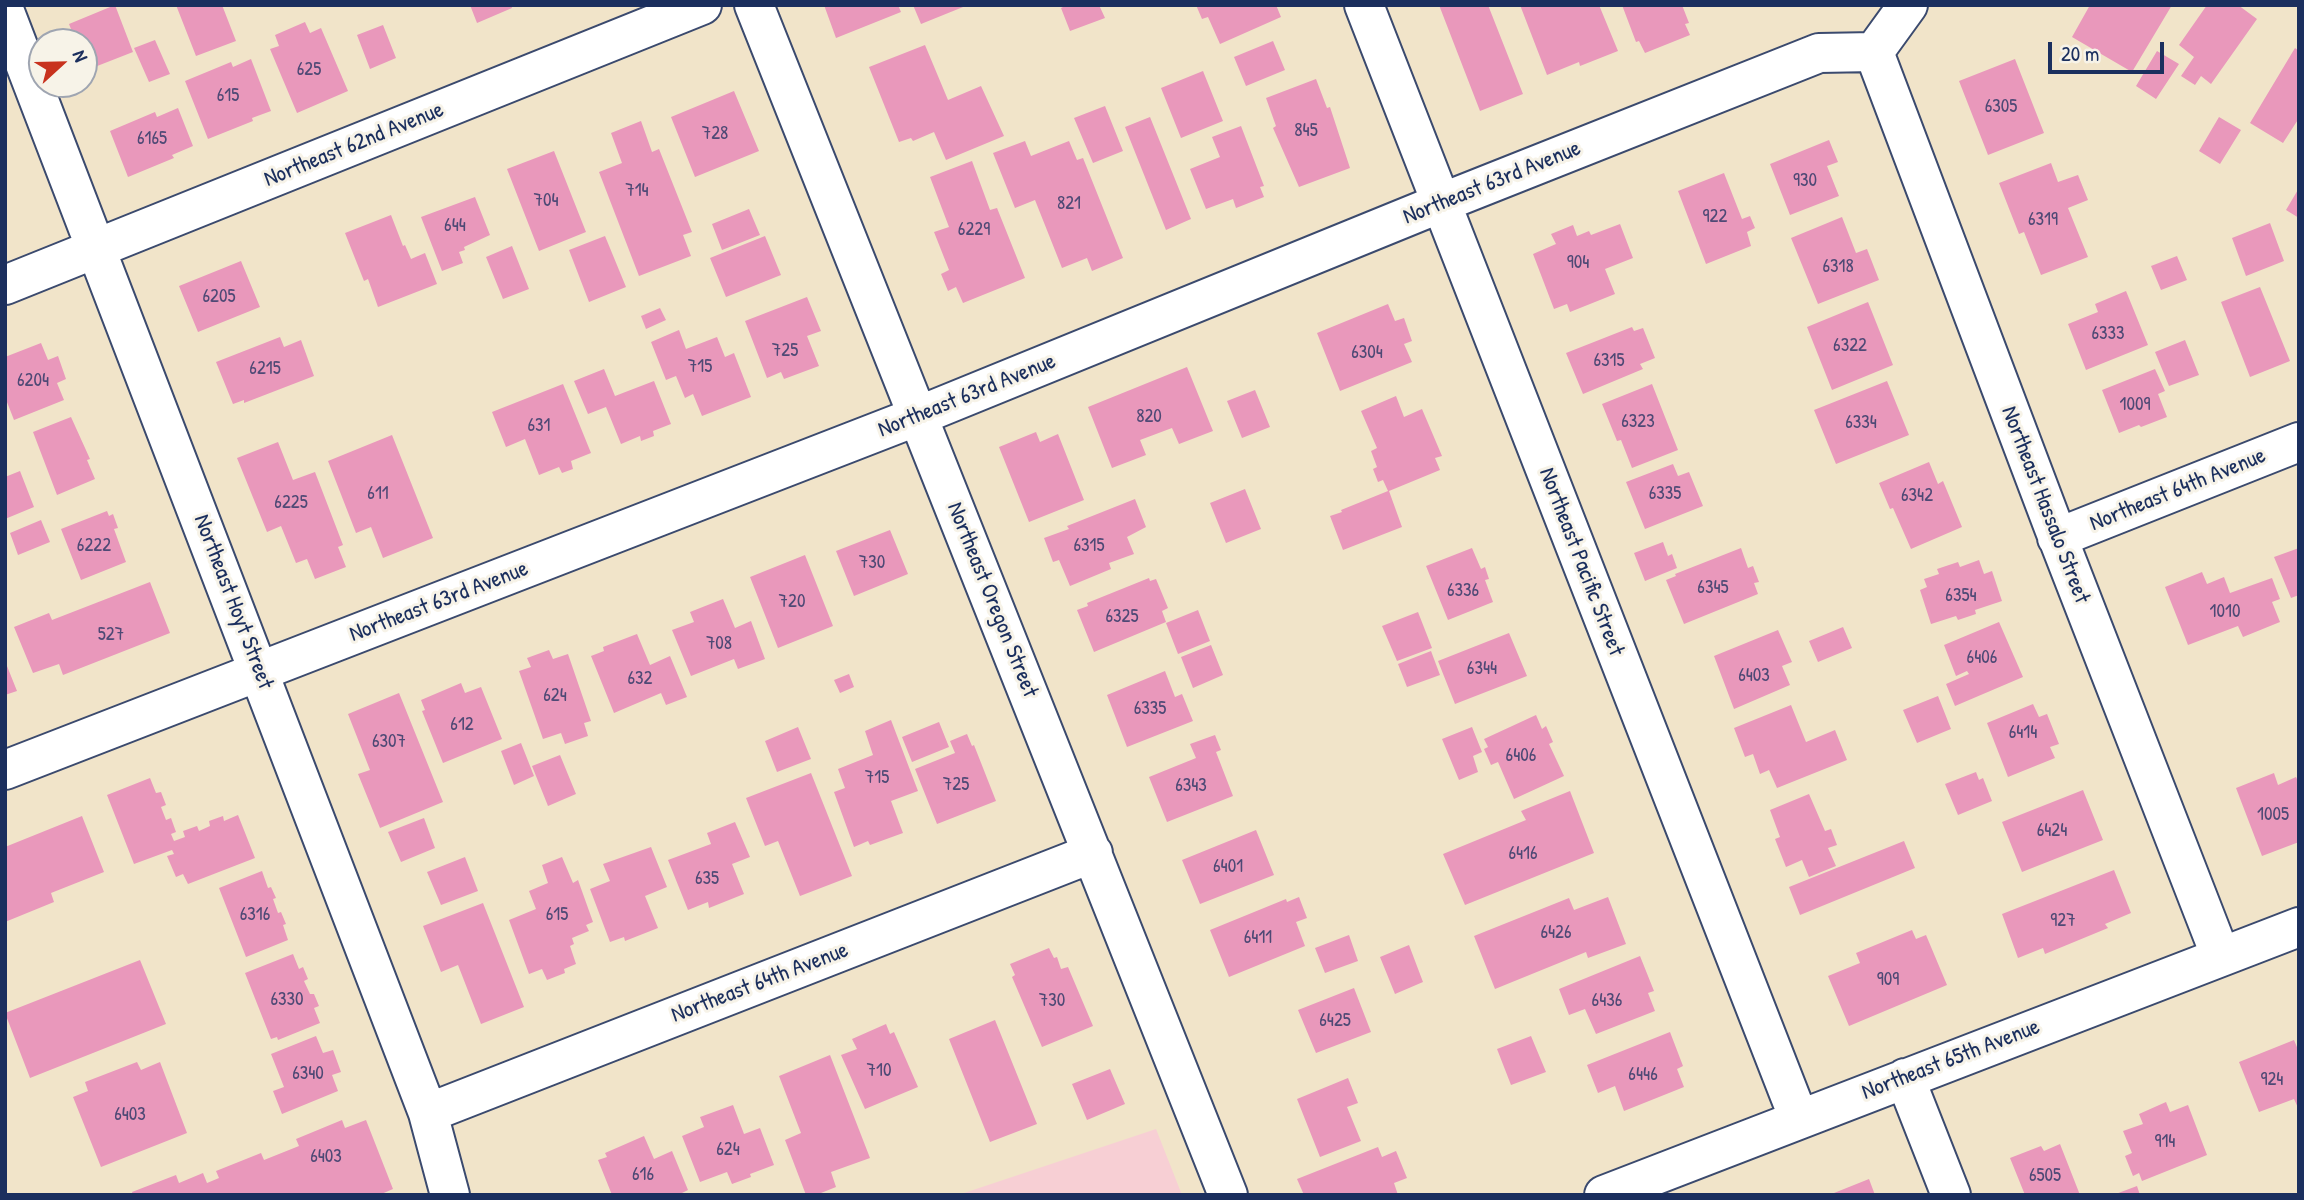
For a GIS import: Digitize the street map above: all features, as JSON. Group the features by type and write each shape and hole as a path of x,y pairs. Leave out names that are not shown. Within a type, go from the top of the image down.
{"street":[{"name":"Northeast 62nd Avenue","path":"5,285 702,5"},
{"name":"Northeast Oregon Street","path":"754,5 1228,1195"},
{"name":"Northeast Pacific Street","path":"1364,5 1799,1119"},
{"path":"1874,52 1908,5"},
{"name":"Northeast Hoyt Street","path":"5,12 428,1112 450,1195"},
{"name":"Northeast 63rd Avenue","path":"5,770 918,416 1441,203 1819,53 1874,52"},
{"name":"Northeast Hassalo Street","path":"1874,52 2057,538 2221,957"},
{"name":"Northeast 64th Avenue","path":"2057,538 2299,442"},
{"name":"Northeast 64th Avenue","path":"428,1112 1093,853"},
{"name":"Northeast 65th Avenue","path":"1604,1195 2299,927"},
{"path":"1905,1078 1951,1195"}],"shaded area":[{"path":"1156,1129 1182,1195 958,1195"}],"building":[{"path":"115,5 133,52 98,66 98,28 71,28 69,24"},
{"path":"176,5 222,5 236,41 196,56"},
{"path":"470,5 511,5 512,8 477,23"},
{"path":"824,5 898,5 901,12 836,38"},
{"path":"913,5 968,5 921,24"},
{"path":"1067,5 1099,5 1105,18 1070,31 1061,8"},
{"path":"1196,5 1276,5 1281,17 1220,44 1208,17 1202,19"},
{"path":"1439,5 1488,5 1523,94 1480,111"},
{"path":"1520,5 1599,5 1618,51 1547,75"},
{"path":"1622,5 1682,5 1689,23 1685,24 1690,35 1645,53 1639,41 1636,42"},
{"path":"2090,5 2172,5 2132,72 2072,37"},
{"path":"2207,5 2238,5 2257,19 2211,84 2201,76 2195,85 2181,76 2194,57 2179,45"},
{"path":"305,22 310,33 321,28 348,91 297,113 270,49 279,46 275,35"},
{"path":"383,25 396,58 370,69 357,35"},
{"path":"155,40 170,74 149,82 134,48"},
{"path":"1273,41 1285,70 1246,86 1234,57"},
{"path":"925,45 948,100 981,86 1004,136 946,160 934,132 913,141 911,138 899,142 869,67"},
{"path":"2295,48 2299,51 2299,118 2283,143 2250,123"},
{"path":"2157,51 2179,64 2156,99 2136,86"},
{"path":"251,59 271,111 208,139 185,81 231,62 233,67"},
{"path":"2015,59 2044,133 1988,155 1959,81"},
{"path":"1203,71 1223,121 1181,138 1161,88"},
{"path":"1316,79 1327,108 1330,107 1350,168 1299,187 1273,128 1276,126 1266,98"},
{"path":"734,91 759,151 695,177 671,117"},
{"path":"1105,106 1123,151 1093,163 1074,118"},
{"path":"178,108 193,146 172,155 174,158 128,177 110,131 155,112 157,117"},
{"path":"1150,117 1191,219 1166,230 1125,127"},
{"path":"2219,117 2241,130 2220,164 2199,151"},
{"path":"641,121 652,152 659,149 692,232 683,235 691,256 639,276 599,172 622,163 611,133"},
{"path":"1241,126 1264,186 1260,187 1264,197 1236,208 1233,199 1206,209 1190,169 1220,157 1212,137"},
{"path":"1829,140 1838,162 1827,166 1839,196 1790,215 1770,164"},
{"path":"1025,141 1031,156 1069,141 1077,160 1083,158 1123,258 1092,271 1087,258 1062,268 1035,200 1015,208 993,153"},
{"path":"554,151 586,232 539,251 507,169"},
{"path":"972,161 990,210 997,208 1025,278 963,303 956,287 948,291 941,274 949,270 934,232 949,227 930,177"},
{"path":"2051,163 2058,182 2078,175 2088,200 2068,208 2088,257 2041,275 2024,232 2019,234 1999,183"},
{"path":"1724,173 1742,219 1750,216 1755,228 1747,232 1751,246 1706,264 1678,191"},
{"path":"2299,188 2299,218 2286,210"},
{"path":"475,197 490,235 459,252 463,263 442,271 421,217"},
{"path":"749,209 760,235 722,250 712,224"},
{"path":"391,215 411,259 425,253 437,284 378,307 368,279 364,281 345,233"},
{"path":"1842,217 1856,253 1867,249 1879,280 1818,304 1791,238"},
{"path":"2270,223 2284,261 2246,276 2232,238"},
{"path":"1620,224 1633,258 1605,269 1615,294 1570,312 1567,304 1554,309 1533,254 1556,244 1551,234 1573,225 1577,236 1589,231 1591,235"},
{"path":"605,236 626,287 589,302 569,250"},
{"path":"765,236 781,275 726,297 710,258"},
{"path":"512,246 529,289 503,299 486,257"},
{"path":"2177,256 2187,280 2161,290 2151,266"},
{"path":"241,261 260,307 198,332 179,286"},
{"path":"2260,287 2290,361 2250,377 2221,302"},
{"path":"2126,291 2148,345 2086,370 2068,324 2098,312 2095,304"},
{"path":"807,297 821,331 807,336 819,366 784,379 781,372 767,378 745,321"},
{"path":"1868,302 1893,365 1832,390 1807,327"},
{"path":"1388,304 1395,321 1404,318 1412,341 1404,344 1412,362 1340,391 1317,333"},
{"path":"660,308 666,320 646,329 641,316"},
{"path":"1632,327 1634,331 1643,328 1655,358 1640,364 1643,369 1583,394 1566,353"},
{"path":"679,330 686,349 717,337 725,357 734,353 751,397 702,416 693,394 685,398 676,376 666,380 651,342"},
{"path":"280,337 284,347 301,340 314,376 244,403 244,400 233,404 216,362"},
{"path":"2185,340 2199,375 2169,386 2155,352"},
{"path":"41,343 48,360 58,356 66,379 57,383 64,400 14,420 5,397 5,357"},
{"path":"1187,367 1213,431 1179,444 1172,428 1140,440 1146,455 1112,468 1088,407"},
{"path":"604,369 615,396 654,381 671,424 653,431 654,436 641,441 640,436 621,444 606,407 588,414 574,381"},
{"path":"2155,369 2165,391 2158,394 2167,417 2119,433 2102,390"},
{"path":"1887,381 1909,435 1836,464 1814,410"},
{"path":"563,384 591,453 571,461 573,469 562,473 559,467 539,475 525,439 506,447 492,412"},
{"path":"1652,384 1678,450 1632,468 1621,440 1617,441 1602,404"},
{"path":"1255,390 1270,427 1242,438 1227,401"},
{"path":"1396,396 1404,417 1422,409 1442,456 1435,458 1440,470 1389,491 1402,527 1343,550 1330,516 1388,491 1383,480 1378,482 1373,469 1377,467 1371,451 1377,448 1361,411"},
{"path":"71,417 90,459 87,460 95,479 57,495 33,432"},
{"path":"1036,432 1040,442 1058,434 1084,500 1029,522 999,447"},
{"path":"392,435 433,538 383,558 371,527 356,533 328,461"},
{"path":"278,442 293,480 315,472 343,545 338,547 346,567 315,579 307,559 296,563 281,526 267,532 237,458"},
{"path":"1929,462 1938,484 1943,481 1962,527 1911,549 1879,483"},
{"path":"1673,464 1678,476 1689,472 1703,506 1645,529 1626,482"},
{"path":"20,471 34,507 5,519 5,477"},
{"path":"1245,489 1261,529 1226,543 1210,503"},
{"path":"1135,499 1146,527 1127,537 1134,554 1109,563 1111,569 1070,586 1059,560 1053,562 1044,538"},
{"path":"107,511 109,516 113,514 118,528 114,529 126,562 81,580 61,529"},
{"path":"41,520 50,542 18,555 10,533"},
{"path":"890,530 908,574 854,596 836,551"},
{"path":"1663,542 1668,556 1672,554 1677,568 1645,581 1634,553"},
{"path":"1472,548 1481,569 1485,567 1489,579 1485,580 1493,602 1448,620 1426,566"},
{"path":"1741,548 1748,568 1753,566 1759,582 1754,583 1758,594 1684,624 1666,580"},
{"path":"2299,548 2299,595 2291,598 2274,557"},
{"path":"805,555 833,626 778,648 750,577"},
{"path":"1979,560 1984,574 1992,571 2002,601 1975,610 1976,614 1958,620 1956,616 1931,624 1920,590 1927,587 1924,579 1939,574 1937,569 1958,562 1960,567"},
{"path":"2202,572 2207,584 2224,577 2230,593 2272,578 2280,599 2272,602 2280,622 2243,637 2238,626 2188,645 2165,587"},
{"path":"1149,578 1150,581 1156,579 1168,608 1162,611 1166,622 1094,652 1077,610 1088,606 1087,603"},
{"path":"150,582 170,633 63,675 59,664 33,673 14,627 49,613 52,620"},
{"path":"723,599 735,628 751,621 765,659 738,669 734,659 691,676 672,630 694,622 690,612"},
{"path":"1198,610 1210,641 1178,654 1166,623"},
{"path":"1418,612 1432,648 1397,661 1382,626"},
{"path":"1999,622 2023,677 1955,706 1946,684 1969,674 1967,671 1956,676 1944,645"},
{"path":"1843,627 1852,648 1818,662 1809,641"},
{"path":"1778,630 1792,662 1782,666 1790,685 1734,709 1714,656"},
{"path":"1509,633 1527,676 1455,704 1438,661"},
{"path":"637,634 650,665 670,656 687,697 666,705 661,693 614,713 591,656 604,651 603,647"},
{"path":"1211,645 1223,675 1193,688 1181,657"},
{"path":"549,650 553,659 568,654 591,721 584,723 588,736 565,744 561,733 543,739 519,671 531,667 527,658"},
{"path":"1431,651 1440,675 1407,687 1398,664"},
{"path":"5,661 17,691 5,695"},
{"path":"1165,671 1175,697 1182,694 1193,721 1127,747 1107,695"},
{"path":"849,674 854,687 840,693 834,680"},
{"path":"461,683 465,693 481,687 502,739 443,763 422,711 425,710 421,700"},
{"path":"399,693 443,802 380,828 358,774 370,770 348,714"},
{"path":"1938,696 1951,729 1917,743 1903,710"},
{"path":"2033,704 2039,717 2047,714 2059,744 2050,747 2055,758 2008,777 1987,723"},
{"path":"1791,705 1806,742 1835,730 1847,760 1777,788 1769,770 1760,774 1753,754 1745,757 1734,728"},
{"path":"1536,715 1542,729 1546,726 1553,742 1549,744 1564,776 1514,799 1498,762 1491,765 1484,749 1488,747 1484,739"},
{"path":"891,720 918,791 891,801 903,833 870,845 868,841 854,847 834,792 845,788 838,769 873,755 865,731"},
{"path":"939,722 949,747 912,762 902,737"},
{"path":"798,727 811,759 777,772 765,741"},
{"path":"1472,727 1482,752 1473,756 1478,772 1459,780 1442,739"},
{"path":"967,734 996,801 937,824 915,769 955,753 950,741"},
{"path":"1215,735 1221,750 1216,752 1233,796 1167,822 1149,777 1196,758 1190,744"},
{"path":"521,743 534,776 514,785 501,751"},
{"path":"560,755 576,794 548,806 532,766"},
{"path":"1976,772 1979,780 1983,778 1992,801 1958,815 1945,784"},
{"path":"811,773 852,876 800,896 778,841 765,846 746,798"},
{"path":"2274,773 2278,785 2296,777 2299,783 2299,842 2262,856 2236,788"},
{"path":"150,778 156,793 161,792 166,805 161,807 166,820 171,818 176,832 171,834 174,841 185,837 183,831 197,826 199,831 210,826 209,821 223,816 224,821 238,815 255,858 188,884 183,874 176,877 167,856 174,854 172,850 134,864 107,795"},
{"path":"2083,790 2103,840 2022,872 2002,822"},
{"path":"1570,791 1594,853 1465,905 1443,854 1526,820 1521,811"},
{"path":"1809,794 1825,831 1831,829 1837,845 1828,848 1836,866 1809,877 1802,860 1786,867 1775,839 1780,837 1770,810"},
{"path":"82,816 104,872 51,893 54,902 5,922 5,847"},
{"path":"424,818 435,848 401,862 388,832"},
{"path":"735,822 750,857 732,864 744,894 709,908 708,902 688,910 668,860 711,844 707,833"},
{"path":"1256,830 1274,875 1200,904 1182,860"},
{"path":"1904,841 1915,868 1800,915 1789,887"},
{"path":"651,847 667,887 645,896 658,928 625,941 624,937 610,942 590,889 610,881 603,864"},
{"path":"465,857 478,891 441,905 427,872"},
{"path":"562,857 573,883 578,880 593,922 586,925 589,931 572,938 574,944 570,946 576,964 564,969 565,973 547,980 542,969 529,974 509,920 536,909 529,891 548,883 542,865"},
{"path":"2114,870 2131,913 2105,924 2108,928 2045,954 2043,948 2018,958 2002,914"},
{"path":"262,871 268,888 271,887 276,898 273,899 278,913 281,912 286,924 283,925 288,940 246,957 219,888"},
{"path":"1299,897 1307,918 1296,922 1305,946 1229,977 1210,930 1286,899 1287,902"},
{"path":"1608,897 1626,944 1588,958 1586,952 1495,989 1474,936 1569,898 1574,910"},
{"path":"483,903 524,1007 481,1024 458,965 441,972 423,926"},
{"path":"1912,930 1916,939 1926,935 1947,985 1849,1026 1828,976 1860,963 1856,953"},
{"path":"1349,935 1358,961 1325,973 1315,948"},
{"path":"1409,945 1423,982 1395,994 1380,957"},
{"path":"1049,948 1054,958 1057,957 1061,969 1068,967 1093,1026 1042,1047 1012,977 1015,975 1010,964"},
{"path":"293,954 299,969 303,967 308,979 304,981 319,1006 314,1008 320,1023 278,1040 277,1037 271,1039 245,973"},
{"path":"1640,956 1654,991 1648,993 1655,1011 1596,1034 1585,1009 1569,1015 1559,989"},
{"path":"140,960 166,1024 30,1078 5,1013"},
{"path":"1354,988 1371,1032 1316,1053 1298,1010"},
{"path":"995,1020 1037,1124 990,1142 949,1039"},
{"path":"886,1024 890,1034 894,1032 918,1087 865,1109 841,1055 857,1049 852,1039"},
{"path":"1670,1032 1683,1066 1677,1069 1684,1087 1624,1111 1615,1086 1598,1093 1587,1065"},
{"path":"316,1036 323,1053 333,1050 341,1072 332,1075 338,1091 282,1114 273,1091 284,1087 271,1054"},
{"path":"1531,1036 1546,1072 1511,1085 1497,1049"},
{"path":"2294,1040 2299,1052 2299,1110 2294,1099 2259,1112 2239,1062"},
{"path":"830,1055 870,1158 831,1172 836,1187 816,1195 806,1195 785,1140 801,1133 779,1076"},
{"path":"137,1062 141,1070 160,1062 187,1133 101,1167 73,1097 88,1091 85,1082"},
{"path":"1110,1069 1125,1104 1087,1120 1072,1084"},
{"path":"1348,1078 1358,1103 1347,1107 1361,1141 1320,1157 1297,1099"},
{"path":"2166,1102 2170,1112 2188,1105 2207,1155 2142,1181 2139,1173 2133,1176 2125,1156 2132,1153 2123,1131 2143,1124 2139,1114"},
{"path":"733,1105 744,1134 760,1128 774,1165 732,1184 727,1172 700,1182 682,1136 704,1127 700,1117"},
{"path":"342,1120 345,1128 366,1120 393,1189 379,1195 133,1195 132,1192 176,1175 179,1183 203,1173 207,1183 219,1178 216,1171 261,1153 264,1160 299,1146 296,1139"},
{"path":"644,1136 654,1159 672,1151 688,1190 678,1195 612,1195 598,1160 607,1157 605,1153"},
{"path":"2060,1144 2080,1195 2025,1195 2010,1158 2041,1146 2044,1151"},
{"path":"1378,1147 1382,1157 1396,1151 1407,1178 1394,1183 1398,1195 1304,1195 1297,1179"},
{"path":"1869,1179 1875,1195 1829,1195"},
{"path":"2137,1186 2140,1195 2113,1195"}]}
